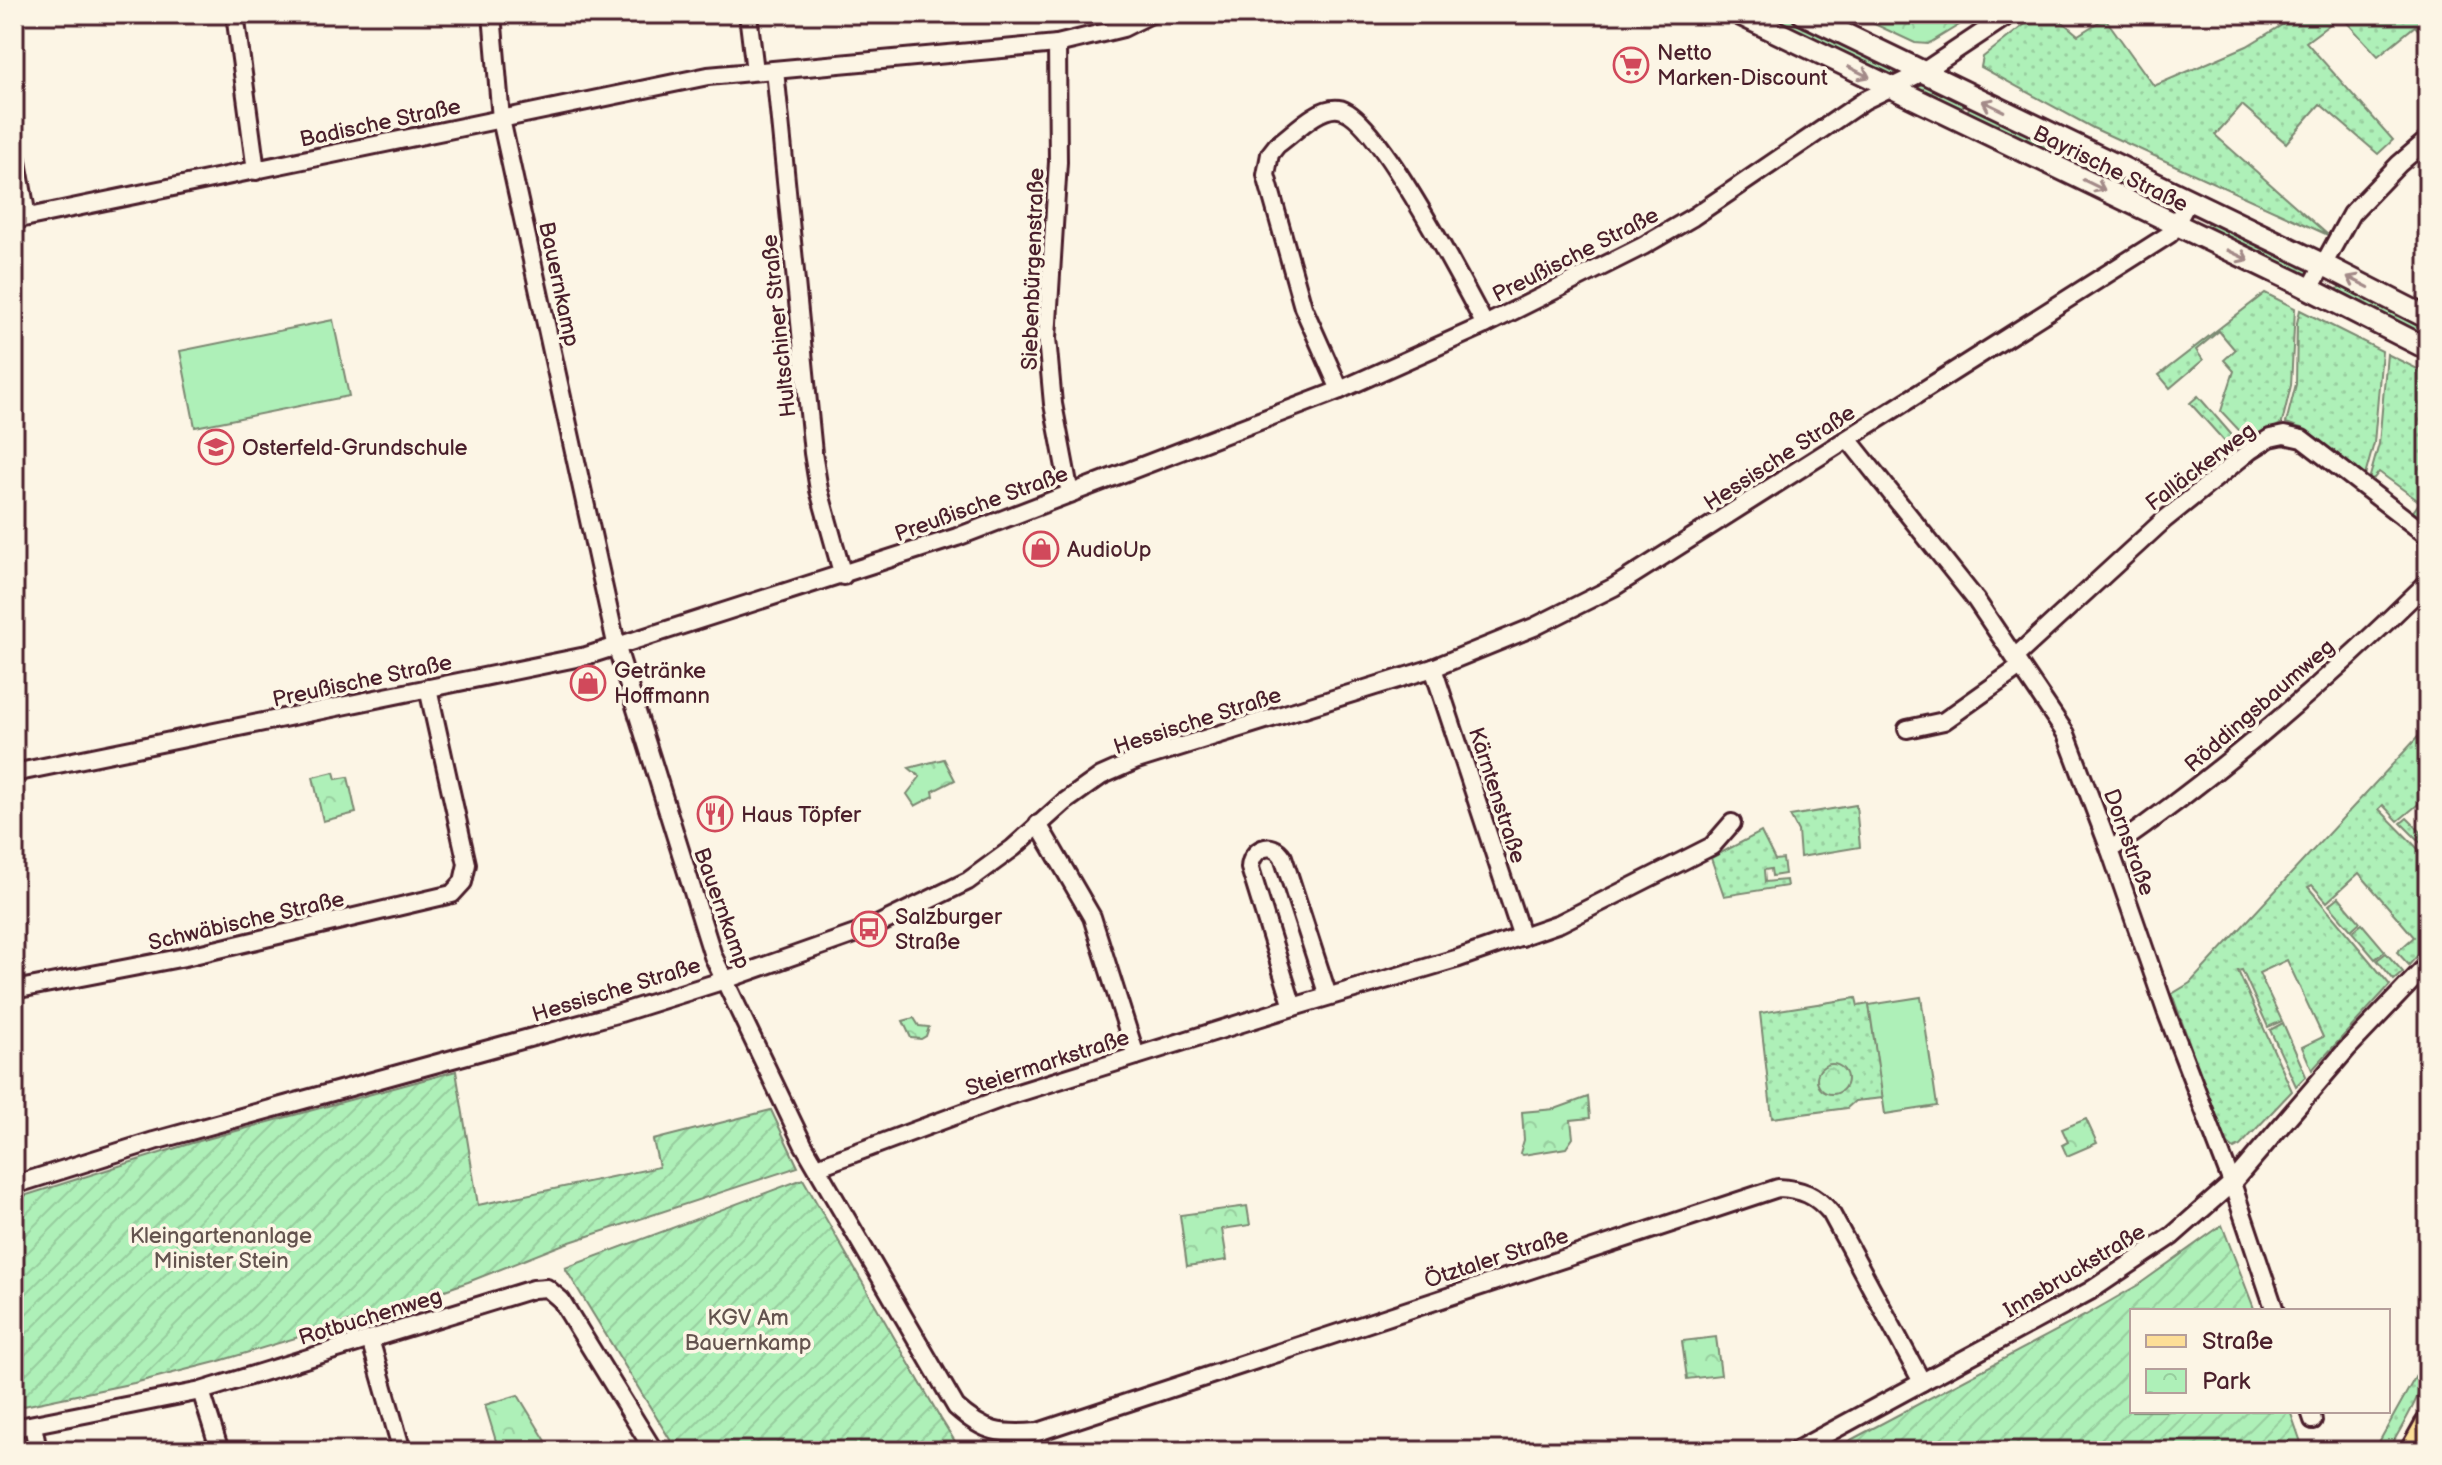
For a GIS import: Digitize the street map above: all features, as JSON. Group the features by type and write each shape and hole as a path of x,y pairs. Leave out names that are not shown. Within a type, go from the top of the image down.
{"main road":[{"path":"2414,1451 2428,1426"}],"street":[{"path":"235,14 256,171"},
{"name":"Bauernkamp","path":"492,14 501,119 617,648 713,956 803,1144 956,1407 985,1430"},
{"path":"748,14 755,71"},
{"name":"Badische Straße","path":"20,218 708,76 1057,44 1123,28 1151,14"},
{"name":"Bayrische Straße","path":"1739,14 2428,349"},
{"name":"Bayrische Straße","path":"1803,14 2428,318"},
{"path":"1892,88 1923,72 2010,14"},
{"name":"Siebenbürgenstraße","path":"1057,44 1058,162 1047,338 1053,404 1070,494"},
{"name":"Hultschiner Straße","path":"775,70 813,453 819,490 843,576"},
{"name":"Preußische Straße","path":"14,773 617,648 957,537 1340,390 1485,325 1643,246 1693,217 1865,100 1892,88"},
{"path":"1340,390 1303,307 1266,175 1270,154 1277,145 1331,108 1355,115 1381,150 1432,226 1485,325"},
{"path":"2310,289 2351,214 2428,139"},
{"path":"14,145 20,218"},
{"name":"Hessische Straße","path":"14,1185 154,1141 459,1059 725,980 869,929 968,881 1101,776 1137,760 1433,668 1487,648 1605,592 2170,234 2189,200"},
{"name":"Falläckerweg","path":"1907,729 1944,721 2018,662 2164,520 2270,438 2284,435 2302,439 2428,536"},
{"name":"Dornstraße","path":"1848,439 1934,545 2066,734 2232,1183 2274,1309"},
{"name":"Röddingsbaumweg","path":"2110,850 2183,799 2235,757 2428,582"},
{"name":"Kärntenstraße","path":"1433,668 1522,937"},
{"name":"Schwäbische Straße","path":"14,990 185,957 452,894 463,882 467,864 428,688"},
{"name":"Steiermarkstraße","path":"817,1167 1008,1096 1522,937 1584,912 1712,846 1732,823"},
{"path":"1038,824 1092,917 1136,1056"},
{"path":"1293,1007 1250,868 1254,854 1262,848 1271,847 1283,857 1328,996"},
{"name":"Innsbruckstraße","path":"1795,1451 2130,1267 2172,1236 2232,1183 2347,1049 2428,964"},
{"name":"Ötztaler Straße","path":"985,1430 1009,1434 1038,1432 1778,1188 1815,1196 1831,1213 1922,1382"},
{"name":"Rotbuchenweg","path":"14,1428 201,1391 533,1289 547,1288 555,1293 573,1317 654,1451"},
{"path":"370,1339 402,1451"},
{"path":"201,1391 220,1451"},
{"path":"33,1425 38,1451"}],"green space":[{"path":"1754,14 1790,14 1892,63 1895,74 1891,78"},
{"path":"1853,14 1977,14 1928,44 1915,43"},
{"path":"2038,14 2053,14 2078,35 2105,18 2154,86 2247,46 2300,14 2428,14 2428,41 2415,26 2378,56 2341,16 2306,42 2393,140 2378,154 2320,104 2286,143 2242,105 2215,135 2328,235 2093,128 1981,67 1983,57"},
{"path":"1923,83 1966,100 1960,113 1919,92 1919,86"},
{"path":"1972,102 2144,185 2137,199 1965,116"},
{"path":"2209,221 2311,266 2312,271 2307,278 2206,231"},
{"path":"2342,281 2428,323 2428,342 2335,295"},
{"path":"2265,293 2295,308 2291,385 2282,423 2250,442 2221,411 2234,371 2224,360 2235,350 2219,331 2196,350 2203,360 2170,388 2159,375"},
{"path":"2300,310 2382,351 2374,443 2365,476 2306,430 2286,423 2296,384"},
{"path":"333,320 349,396 195,427 180,351"},
{"path":"2387,354 2428,374 2428,524 2412,513 2420,502 2379,472 2371,482 2369,480 2379,444"},
{"path":"2198,396 2243,448 2236,454 2190,403"},
{"path":"2428,726 2428,796 2398,821 2383,805 2379,809 2428,859 2428,944 2409,965 2397,952 2414,937 2359,873 2327,902 2312,885 2308,887 2390,985 2312,1070 2302,1047 2323,1037 2287,960 2259,973 2282,1021 2268,1027 2242,970 2238,971 2292,1091 2234,1149 2224,1141 2172,994 2190,983"},
{"path":"944,759 955,780 933,791 934,796 915,806 907,794 920,777 909,768"},
{"path":"334,772 336,779 348,777 356,813 323,821 313,777"},
{"path":"1856,805 1860,847 1800,857 1798,831 1790,816"},
{"path":"2407,818 2428,839 2426,848 2401,823"},
{"path":"1761,832 1775,860 1783,859 1785,874 1772,876 1771,869 1764,870 1765,882 1786,880 1787,886 1724,896 1711,858"},
{"path":"2339,897 2360,922 2351,930 2329,905"},
{"path":"2362,924 2385,951 2375,959 2352,932"},
{"path":"2386,953 2403,972 2394,980 2377,960"},
{"path":"1921,997 1937,1106 1885,1114 1869,1005"},
{"path":"1856,998 1858,1006 1869,1004 1883,1098 1855,1101 1847,1108 1772,1118 1760,1013"},
{"path":"914,1018 919,1026 929,1027 926,1036 921,1039 911,1038 903,1021"},
{"path":"2283,1023 2306,1076 2296,1086 2270,1030"},
{"path":"1832,1064 1843,1068 1847,1079 1843,1090 1832,1094 1821,1090 1817,1079 1821,1068"},
{"name":"Kleingartenanlage Minister Stein","path":"456,1071 478,1205 659,1167 653,1140 771,1110 798,1167 564,1244 378,1313 216,1362 14,1408 14,1199 192,1143"},
{"path":"1588,1097 1590,1118 1571,1120 1573,1138 1566,1148 1520,1153 1524,1140 1522,1112 1555,1109"},
{"path":"2086,1119 2097,1143 2067,1156 2062,1145 2068,1142 2062,1129"},
{"name":"KGV Am Bauernkamp","path":"803,1179 961,1451 677,1451 565,1268"},
{"path":"1247,1206 1250,1225 1222,1229 1227,1260 1187,1266 1180,1215"},
{"path":"2222,1225 2254,1309 2130,1309 2130,1413 2291,1413 2304,1451 1830,1451 2086,1315 2138,1285"},
{"path":"1716,1337 1721,1375 1687,1379 1682,1341"},
{"path":"2428,1354 2420,1391 2401,1429 2388,1451 2374,1451"},
{"path":"518,1395 552,1451 499,1451 485,1405"}],"place":[{"name":"Netto Marken-Discount","path":"1631,65"},
{"name":"Osterfeld-Grundschule","path":"216,447"},
{"name":"AudioUp","path":"1041,549"},
{"name":"Getränke Hoffmann","path":"588,683"},
{"name":"Haus Töpfer","path":"715,814"},
{"name":"Salzburger Straße","path":"869,929"}]}
